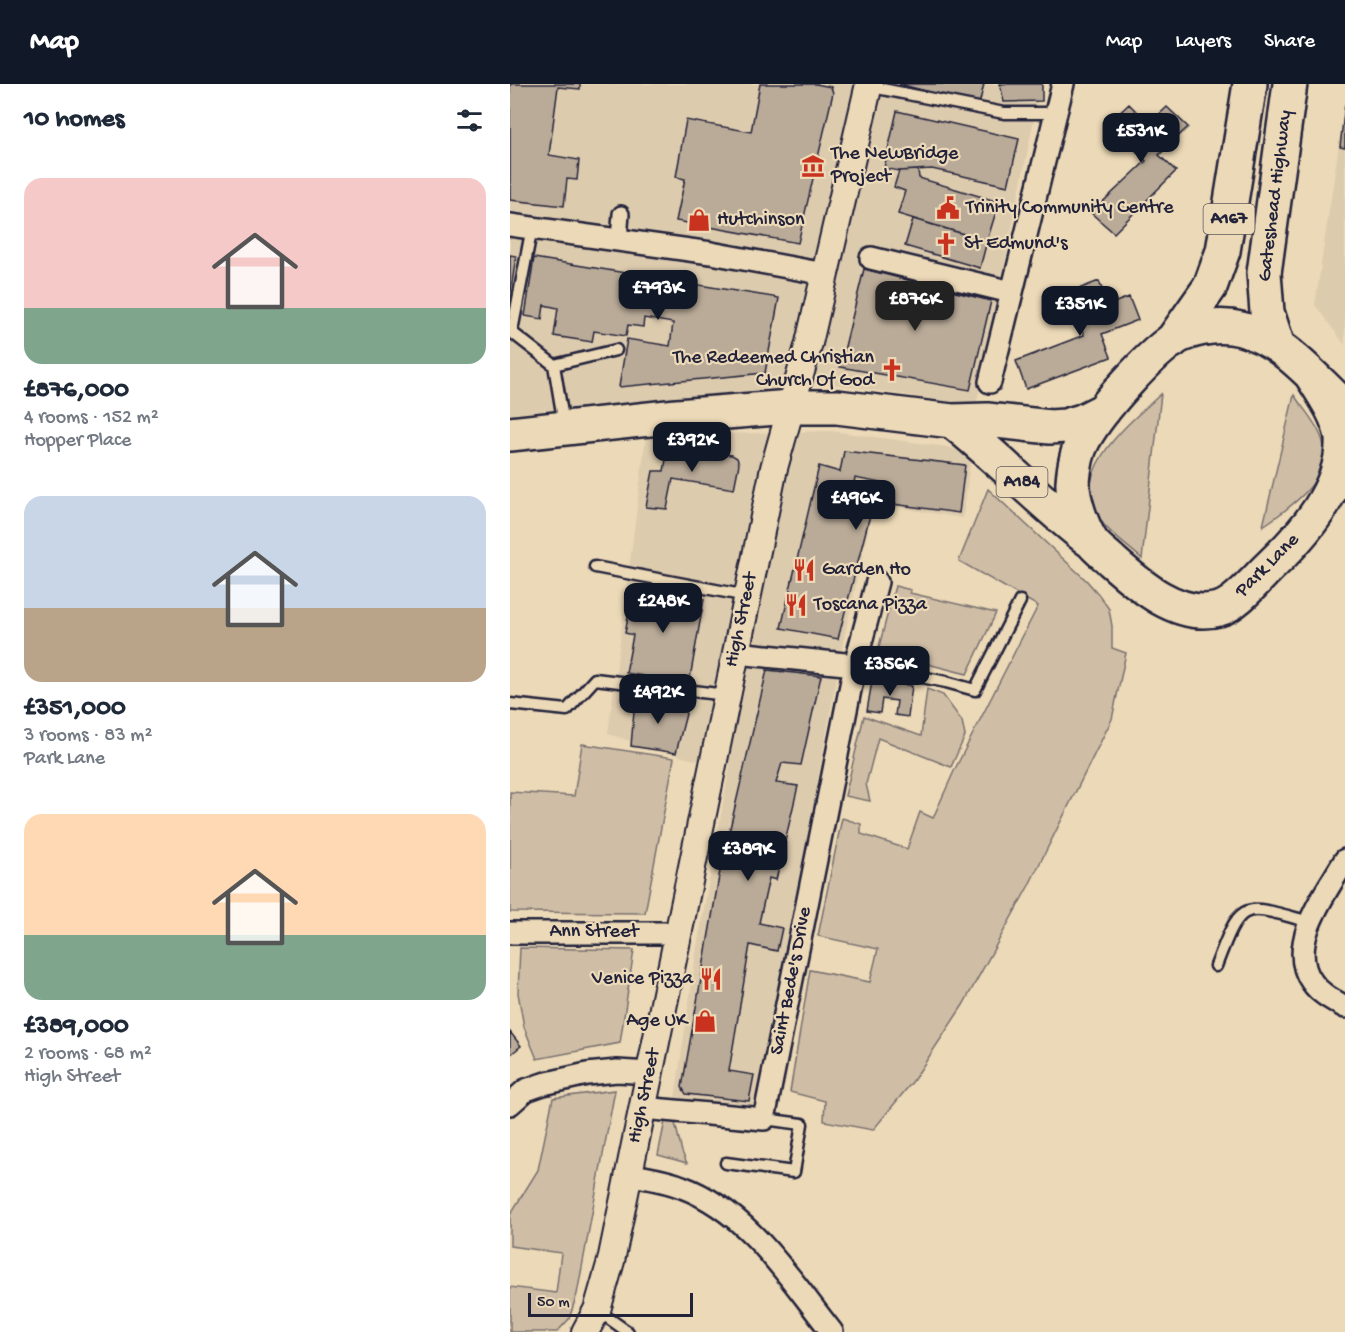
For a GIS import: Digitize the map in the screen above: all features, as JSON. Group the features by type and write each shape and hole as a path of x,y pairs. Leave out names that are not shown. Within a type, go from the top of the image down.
{"highway":[{"name":"Gateshead Highway","path":"1172,341 1210,286 1223,251 1250,84"},
{"name":"Gateshead Highway","path":"1277,343 1267,312 1264,273 1290,84"},
{"name":"Park Lane","path":"1092,543 1075,501 1073,484 1084,439 1104,410 1133,376 1172,341 1191,332 1226,327 1241,328 1277,343 1345,407"},
{"name":"Park Lane","path":"952,421 992,453 1065,521 1136,582 1178,607 1207,611 1228,606 1331,512 1344,449 1336,418 1312,376"},
{"name":"Park Lane","path":"510,434 677,416 790,407 837,407 952,421 987,420 1050,427 1082,421 1104,410"}],"street":[{"path":"990,382 1063,84"},
{"name":"High Street","path":"591,1321 611,1261 774,468 806,354 865,85"},
{"path":"619,239 621,214"},
{"path":"510,225 619,239 825,274"},
{"path":"871,258 1011,292"},
{"name":"Saint Bede's Drive","path":"764,1119 855,665 877,582"},
{"path":"736,653 888,670"},
{"path":"1345,860 1310,922 1302,952 1304,966 1311,982 1323,994 1345,1007"},
{"name":"Ann Street","path":"510,933 677,933"},
{"path":"510,1104 526,1090 586,1074 617,1071 650,1073"},
{"path":"642,1108 764,1119"},
{"path":"628,1174 680,1186 705,1197 726,1211 769,1251 832,1332"}],"lane":[{"path":"865,85 1004,113 1056,113"},
{"path":"532,227 511,331 554,365 564,429"},
{"path":"554,365 616,350"},
{"path":"595,567 747,596"},
{"path":"888,670 975,690 1020,601"},
{"path":"510,704 567,710 595,679 726,695"},
{"path":"1216,966 1228,932 1240,914 1252,908 1310,922"},
{"path":"726,1163 794,1172 802,1124 764,1119"},
{"path":"591,1321 628,1332"}],"shaded area":[{"path":"510,84 1041,84 976,406 827,383 510,414"},
{"path":"1345,104 1345,345 1315,305"},
{"path":"1161,394 1142,559 1100,520 1092,502 1091,485 1096,467 1106,450 1133,419"},
{"path":"1294,395 1318,430 1324,445 1324,460 1319,474 1300,498 1263,526"},
{"path":"831,431 948,447 971,455 963,518 874,504 842,647 759,1108 675,1098 697,947 730,765 690,759 608,734 646,436"},
{"path":"988,489 1087,581 1109,609 1112,648 1126,653 1112,719 1028,887 963,1005 913,1081 873,1130 824,1121 825,1101 790,1092 810,970 870,982 878,949 818,936 842,818 861,824 861,834 907,849 920,812 933,818 955,769 1038,606 959,561"},
{"path":"895,586 911,590 910,593 996,613 967,674 896,656 886,658 877,654"},
{"path":"927,689 943,695 962,721 965,736 951,767 878,738 866,784 870,801 845,796 864,716 921,736"},
{"path":"582,744 674,758 645,913 510,912 510,792 574,796"},
{"path":"520,948 634,950 620,1043 537,1059 524,1027 518,993"},
{"path":"615,1090 577,1294 569,1319 557,1332 510,1332 510,1287 556,1293 561,1253 510,1246 510,1215 538,1170 553,1098"},
{"path":"665,1121 675,1123 687,1163 658,1155"}],"building":[{"path":"510,84 580,84 580,89 558,87 549,155 579,160 577,180 567,179 564,206 510,200"},
{"path":"760,84 816,84 831,87 833,93 798,243 676,221 685,179 676,177 686,120 751,132"},
{"path":"899,84 984,84 979,105"},
{"path":"1000,84 1042,84 1042,101 1004,102"},
{"path":"1129,104 1149,124 1167,107 1188,127 1159,155 1176,171 1114,233 1091,213 1146,161 1109,123"},
{"path":"1345,104 1345,148 1340,147"},
{"path":"897,111 1019,139 1008,186 932,169 899,171 884,168"},
{"name":"Trinity Community Centre","path":"918,170 919,178 999,202 987,241 898,214 905,191 894,187 899,171"},
{"name":"St Edmund's","path":"913,219 987,241 980,268 905,246"},
{"path":"510,255 516,256 510,297"},
{"path":"534,258 779,298 765,373 619,387 627,339 670,346 673,323 644,318 643,327 628,325 626,336 594,331 592,342 554,336 558,308 544,305 542,319 525,316"},
{"path":"864,269 991,301 970,390 840,367"},
{"path":"1099,281 1108,305 1129,297 1138,320 1102,334 1111,357 1026,389 1016,361 1084,335 1068,293"},
{"path":"668,448 732,455 737,458 739,464 734,489 673,479 667,509 646,507 653,471 664,471"},
{"path":"844,451 965,465 959,513 878,502 881,483 855,478 848,509 870,515 838,639 781,628 819,466 840,472"},
{"path":"634,586 704,599 689,684 626,673 633,635 625,633"},
{"path":"767,670 821,676 801,765 782,763 776,783 798,786 776,880 769,878 759,923 782,928 777,951 750,945 729,1071 754,1075 749,1101 686,1094 682,1087 720,871"},
{"path":"879,679 912,686 908,717 895,715 897,701 882,699 880,713 867,711 872,681 879,683"},
{"path":"635,700 679,701 686,714 676,753 631,746"},
{"path":"510,1032 521,1046 510,1055"}],"place":[{"name":"The NewBridge Project","path":"813,166"},
{"name":"Trinity Community Centre","path":"948,208"},
{"name":"Hutchinson","path":"699,220"},
{"name":"St Edmund's","path":"946,244"},
{"name":"The Redeemed Christian Church Of God","path":"892,370"},
{"name":"Garden Ho","path":"804,570"},
{"name":"Toscana Pizza","path":"796,605"},
{"name":"Venice Pizza","path":"711,979"},
{"name":"Age UK","path":"705,1021"}]}
